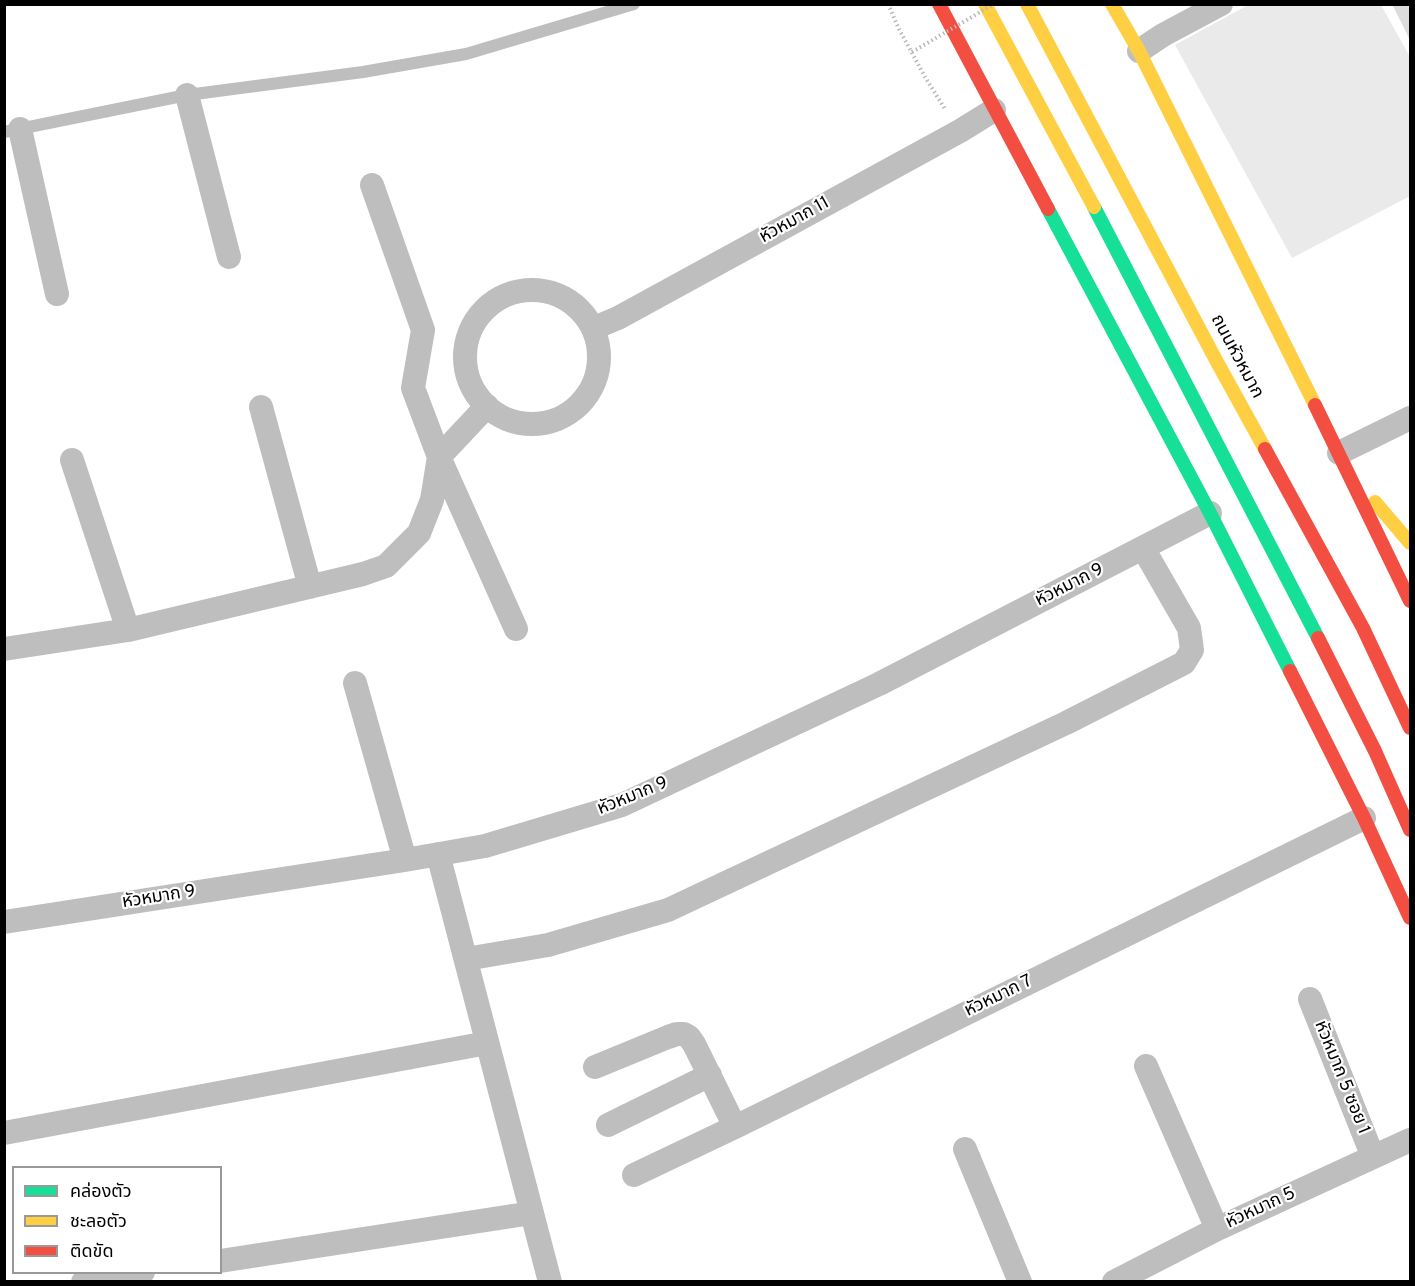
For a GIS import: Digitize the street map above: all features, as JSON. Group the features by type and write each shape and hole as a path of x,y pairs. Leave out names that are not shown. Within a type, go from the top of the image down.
{"main road":[{"path":"939,4 1210,513 1364,818 1410,918"},
{"path":"985,4 1094,207 1375,751 1410,830"},
{"name":"ถนนหัวหมาก","path":"1027,4 1223,372 1363,628 1410,728"},
{"path":"1112,4 1138,51 1343,461 1410,601"},
{"path":"1343,461 1410,543"}],"street":[{"path":"1138,51 1221,4"},
{"path":"188,95 229,257"},
{"name":"หัวหมาก 11","path":"594,328 618,318 960,131 994,110"},
{"path":"12,131 57,294"},
{"path":"372,185 423,330 413,388 439,457 516,629"},
{"path":"522,290 544,290 564,297 581,310 594,328 599,350 598,373 589,394 574,411 554,421 531,424 508,420 487,405 474,390 466,369 466,348 471,327 484,309 502,296 522,290"},
{"path":"4,649 128,630 363,574 386,566 419,532 432,500 439,457 487,405"},
{"path":"261,406 310,587"},
{"path":"1343,461 1410,418"},
{"path":"72,460 128,630"},
{"name":"หัวหมาก 9","path":"4,922 484,846 622,805 879,684 1210,513"},
{"path":"466,959 548,945 668,910 1066,723 1184,663 1192,650 1189,628 1143,548"},
{"path":"355,682 405,860"},
{"name":"หัวหมาก 7","path":"634,1175 1364,818"},
{"path":"438,854 550,1281"},
{"name":"หัวหมาก 5 ซอย 1","path":"1310,999 1373,1157"},
{"path":"595,1067 668,1037 684,1034 694,1044 735,1127"},
{"path":"4,1133 487,1043"},
{"path":"1146,1066 1217,1229"},
{"path":"608,1125 710,1075"},
{"name":"หัวหมาก 5","path":"1114,1281 1217,1229 1410,1140"},
{"path":"965,1149 1020,1281"},
{"path":"222,1261 532,1214"},
{"path":"83,1281 130,1274"}],"lane":[{"path":"12,131 188,95 363,72 466,54 634,4"}],"path":[{"path":"888,4 898,28 925,77 960,131"},
{"path":"912,52 994,4"}],"shaded area":[{"path":"1248,5 1381,5 1410,57 1410,196 1292,258 1175,45"}],"building":[{"path":"1392,4 1410,4 1410,40"}],"traffic: fast":[{"path":"1094,207 1318,638"},
{"path":"1048,209 1210,513 1290,671"}],"traffic: slow":[{"path":"985,4 1094,207"},
{"path":"1027,4 1265,449"},
{"path":"1112,4 1139,51 1315,405"},
{"path":"1375,502 1410,543"}],"traffic: jam":[{"path":"939,4 1048,209"},
{"path":"1315,405 1410,601"},
{"path":"1265,449 1363,628 1410,728"},
{"path":"1318,638 1375,751 1410,830"},
{"path":"1290,671 1364,818 1410,918"}]}
